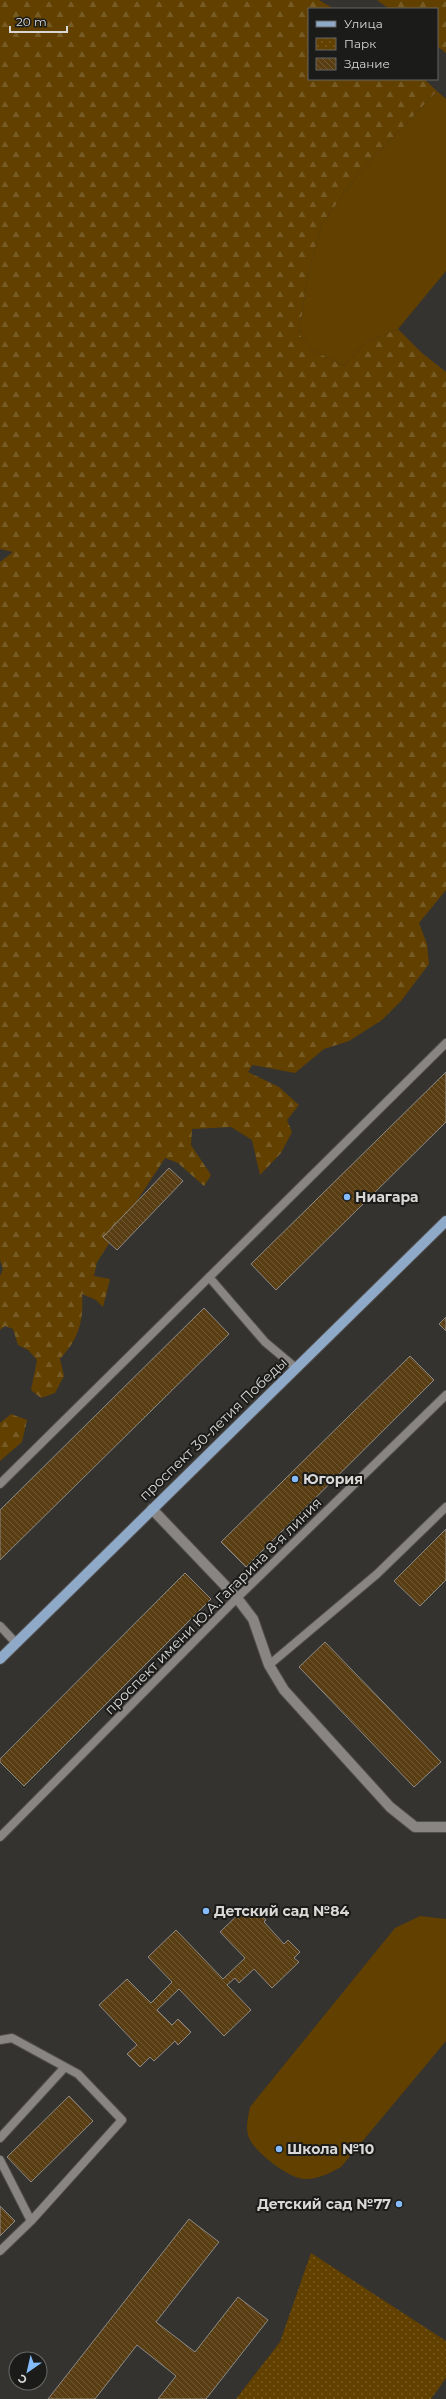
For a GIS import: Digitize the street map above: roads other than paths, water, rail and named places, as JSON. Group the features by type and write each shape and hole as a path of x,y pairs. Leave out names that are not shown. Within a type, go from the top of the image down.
{"main road":[{"name":"проспект 30-летия Победы","path":"0,1659 446,1221"}],"street":[{"path":"152,1509 237,1598 253,1619 269,1664 284,1690 390,1807 415,1827 446,1827"}],"lane":[{"path":"0,1484 446,1043"},
{"path":"208,1277 265,1342 296,1368"},
{"name":"проспект имени Ю.А.Гагарина 8-я линия","path":"0,1836 237,1598 446,1395"},
{"path":"269,1664 377,1574 446,1507"},
{"path":"0,1626 16,1643"},
{"path":"0,2040 12,2038 78,2074 122,2120 31,2221 0,2251"},
{"path":"0,2138 66,2067"},
{"path":"0,2160 31,2221"}],"place":[{"name":"Ниагара","path":"347,1197"},
{"name":"Югория","path":"295,1479"},
{"name":"Детский сад №84","path":"206,1911"},
{"name":"Школа №10","path":"279,2149"},
{"name":"Детский сад №77","path":"399,2204"}]}
